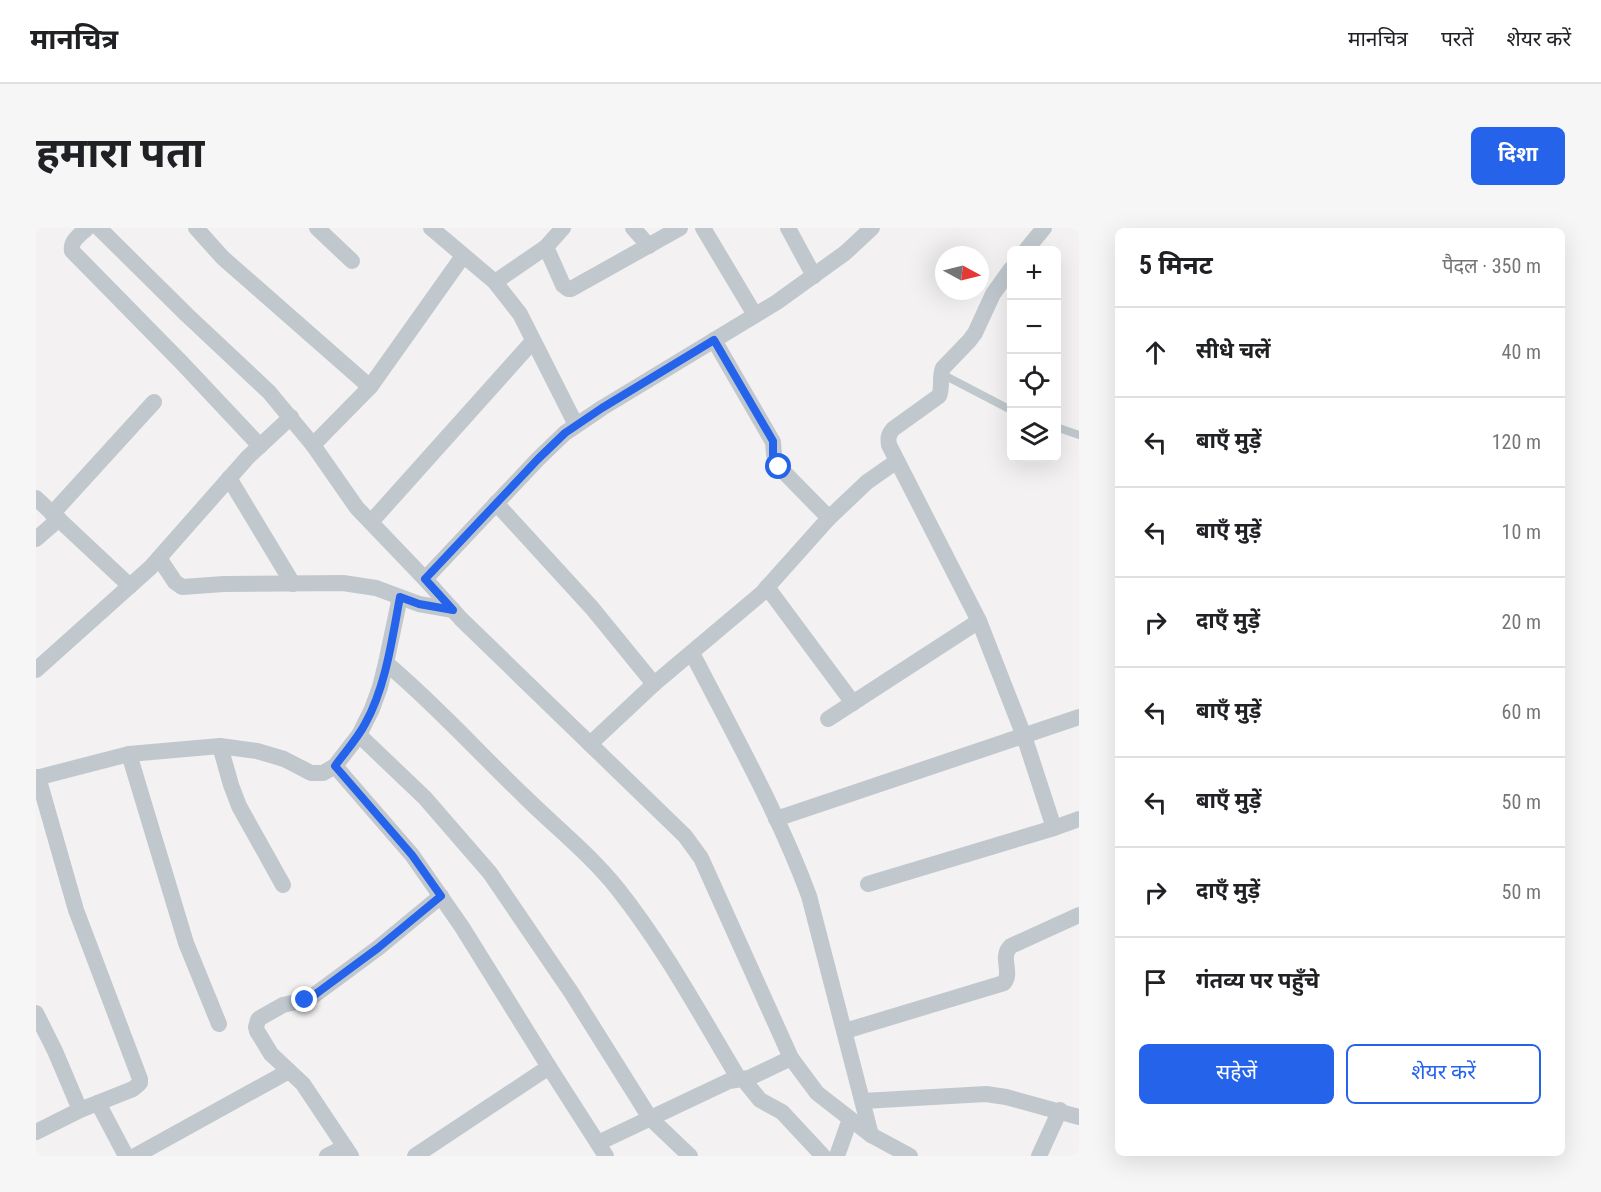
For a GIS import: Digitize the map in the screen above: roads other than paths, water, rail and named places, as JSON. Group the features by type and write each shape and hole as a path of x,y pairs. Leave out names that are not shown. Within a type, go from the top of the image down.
{"street":[{"path":"87,228 71,245 72,251 260,446"},
{"path":"99,228 187,315 270,392 313,445 357,508 453,610 686,837 701,858 791,1058 817,1093 871,1135 902,1154"},
{"path":"196,228 224,258 370,387"},
{"path":"317,228 352,261"},
{"path":"431,228 495,282 520,315 576,425"},
{"path":"495,282 546,247 563,228"},
{"path":"633,228 649,246"},
{"path":"546,247 563,285 571,290 680,228"},
{"path":"704,228 755,315"},
{"path":"788,228 814,276"},
{"path":"425,579 565,433 602,408 777,303 845,253 872,228"},
{"path":"1029,246 1044,228"},
{"path":"313,445 370,387 463,256"},
{"path":"1007,275 993,294 975,333 940,373 939,396 893,429 888,436 889,446 979,621 1024,736 1054,828"},
{"path":"714,340 773,441 772,452 775,461 829,518"},
{"path":"371,522 533,341"},
{"path":"36,539 154,402"},
{"path":"36,670 159,558 229,478 291,417"},
{"path":"590,744 654,684 767,587 829,518 867,482 897,461"},
{"path":"229,478 293,584"},
{"path":"36,498 130,586"},
{"path":"496,503 592,608 654,684"},
{"path":"159,558 175,582 182,587 224,584 360,585 376,588 419,604 453,610"},
{"path":"767,587 853,703"},
{"path":"36,1132 140,1083 139,1074 76,910 37,778 129,754 219,746 257,751 284,759 311,773 324,773 335,766 359,735 372,710 386,663 400,597"},
{"path":"828,719 979,621"},
{"path":"692,653 776,819 810,896 871,1135"},
{"path":"386,663 412,684 599,867 632,908 679,978 741,1079 760,1100 782,1112 823,1156"},
{"path":"776,819 1079,717"},
{"path":"359,735 424,798 490,873 571,992 650,1118 690,1156"},
{"path":"219,746 239,806 283,885"},
{"path":"129,754 186,943 219,1024"},
{"path":"335,766 412,855 441,896 602,1149 650,1118 729,1081 753,1077 791,1058"},
{"path":"868,884 1079,819"},
{"path":"327,1156 348,1151 303,1084 271,1054 257,1031 256,1024 258,1020 283,1005 301,1002 313,996 378,948 441,896"},
{"path":"845,1031 1004,983 1008,978 1005,955 1011,946 1079,915"},
{"path":"36,1013 80,1110"},
{"path":"415,1156 549,1067"},
{"path":"135,1156 289,1071"},
{"path":"862,1101 986,1094 1060,1110 1079,1117"},
{"path":"98,1102 126,1156"},
{"path":"1039,1156 1060,1110"},
{"path":"837,1156 850,1119"}],"lane":[{"path":"940,373 1007,408"},
{"path":"1061,429 1079,435"}]}
